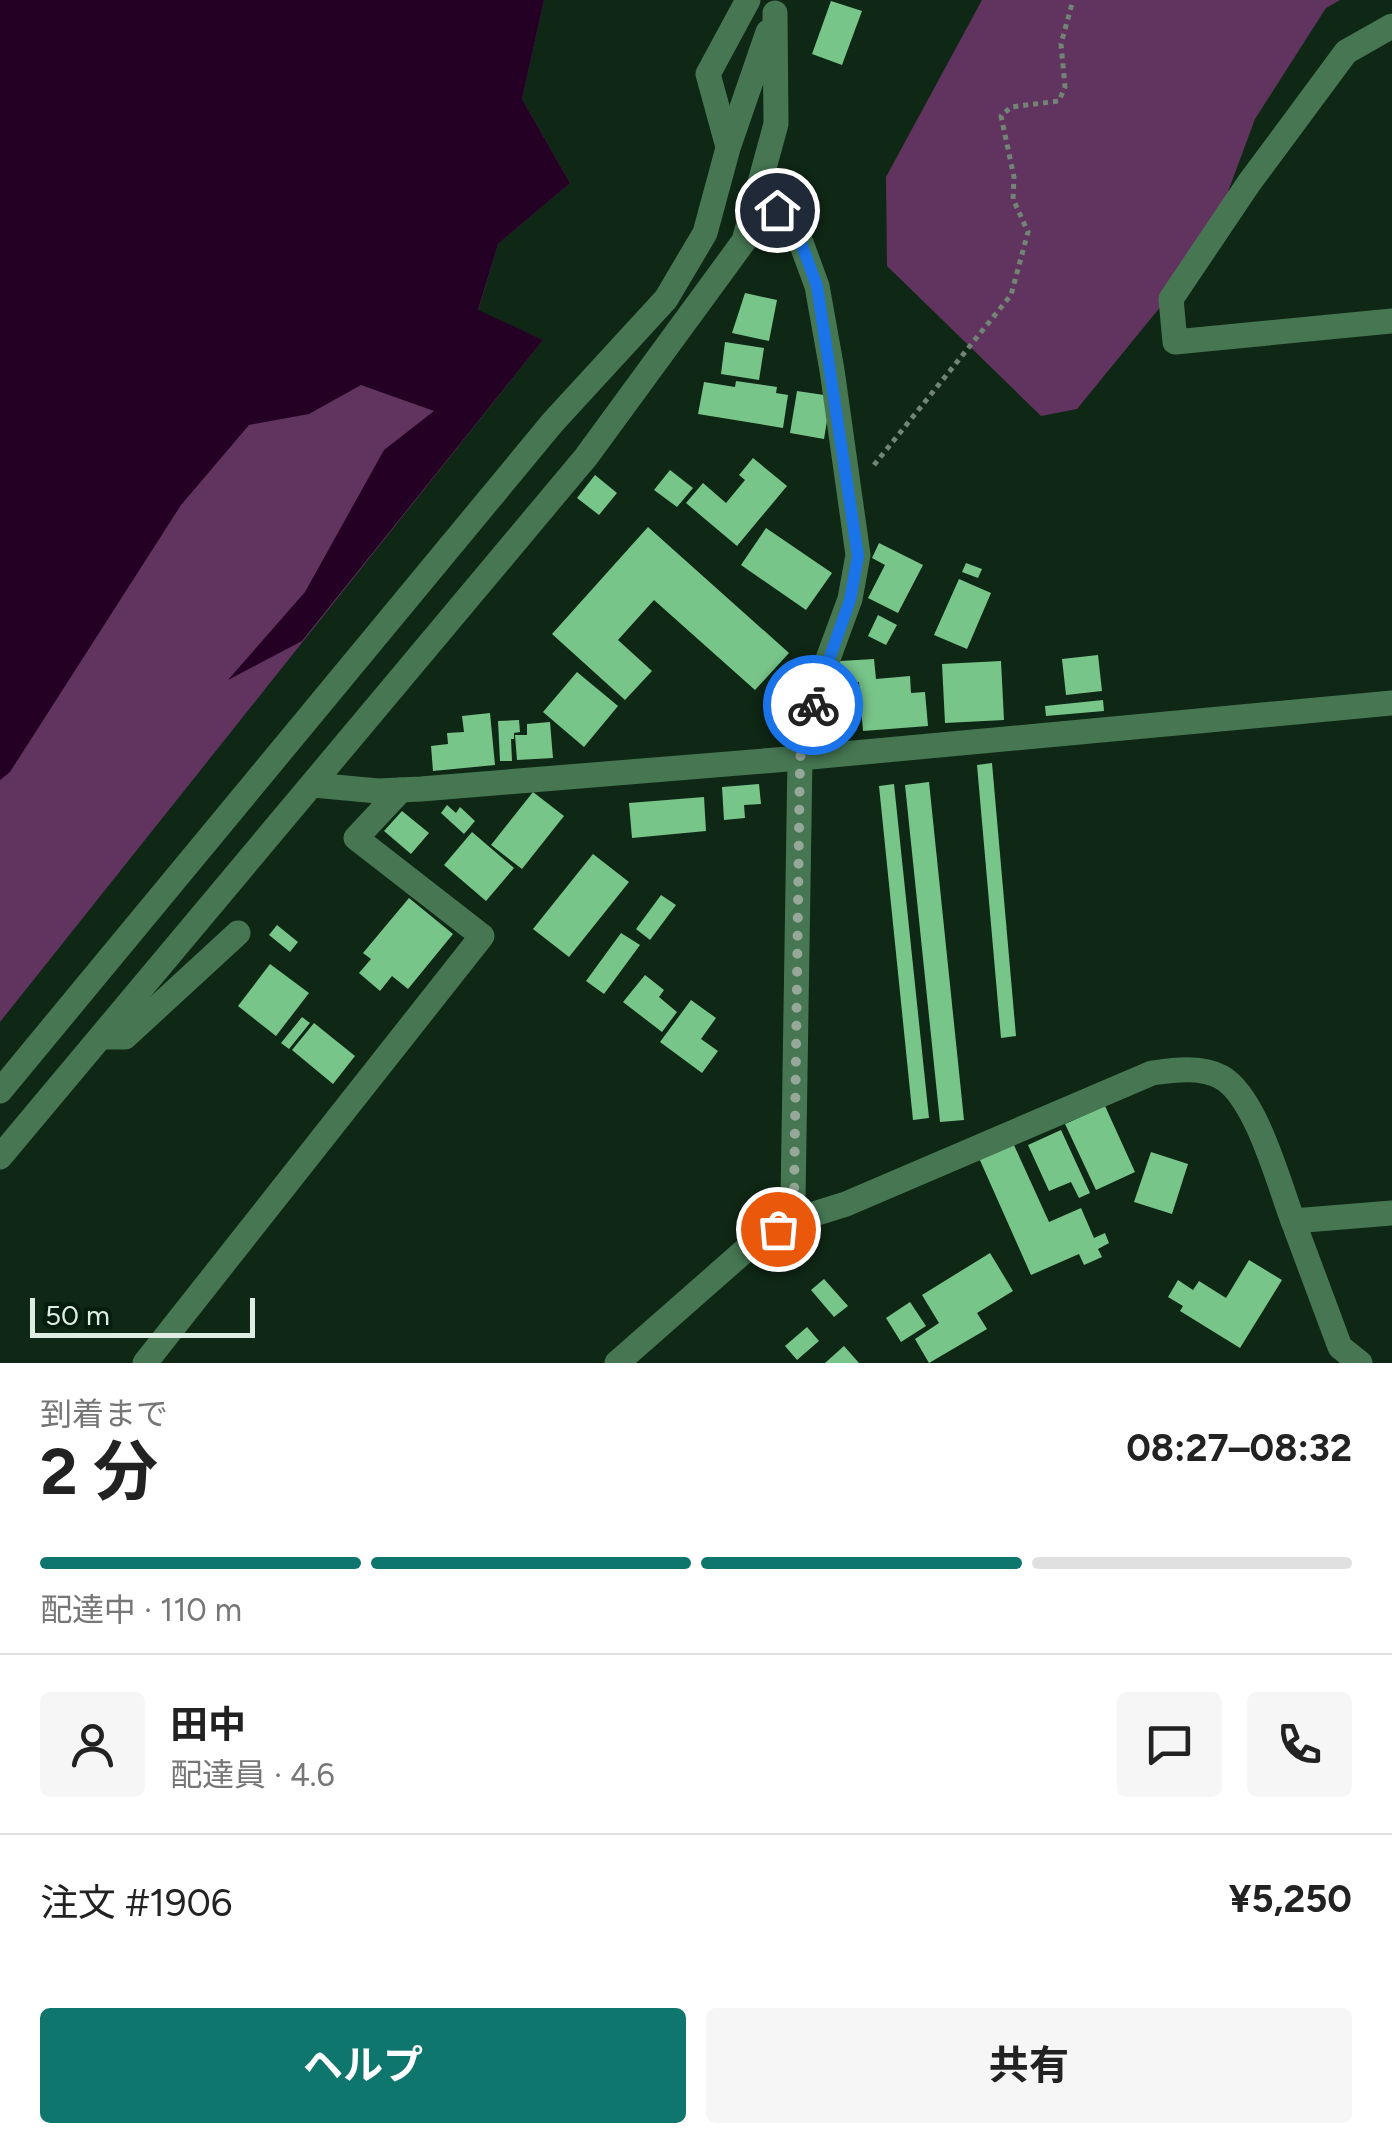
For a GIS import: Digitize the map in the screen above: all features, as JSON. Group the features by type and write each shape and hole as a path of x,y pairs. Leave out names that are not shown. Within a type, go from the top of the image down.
{"street":[{"path":"728,148 708,74 748,0"},
{"path":"0,1091 553,422 666,299 706,233 728,148 778,6"},
{"path":"0,1157 586,457 744,241 776,124 778,6"},
{"path":"1392,26 1346,52 1249,183 1171,299 1175,342 1392,321"},
{"path":"758,190 796,229 817,286 858,556 850,600 818,686 800,758 794,1200 798,1219"},
{"path":"313,785 401,790 800,758 1392,702"},
{"path":"145,1363 482,936 356,838 401,790"},
{"path":"102,1036 125,1037 238,932"},
{"path":"617,1363 758,1239 1126,1082 1182,1068 1220,1076 1239,1093 1261,1136 1340,1347 1360,1363"},
{"path":"1293,1221 1392,1214"}],"path":[{"path":"850,486 860,482 1011,295 1028,232 1013,199 1014,177 1002,116 1011,107 1059,100 1065,86 1060,44 1073,0"}],"shaded area":[{"path":"0,0 544,0 522,99 570,183 498,244 478,310 543,340 302,641 228,680 305,592 384,450 434,411 361,385 309,414 249,425 181,505 10,772 0,780"},
{"path":"544,0 522,99 570,183 498,244 478,311 543,340 0,1022 0,516"},
{"path":"982,0 1340,0 1326,8 1255,119 1206,251 1077,409 1041,416 887,266 886,177"}],"building":[{"path":"831,1 862,11 842,65 812,54"},
{"path":"745,293 777,300 769,341 732,333"},
{"path":"725,342 764,348 759,380 721,374"},
{"path":"736,381 777,387 776,393 788,395 783,428 698,414 704,382 735,387"},
{"path":"797,391 831,396 824,439 790,433"},
{"path":"753,458 787,486 737,546 686,503 703,483 726,503 745,480 739,475"},
{"path":"670,470 693,488 677,507 654,490"},
{"path":"595,475 617,493 599,515 577,498"},
{"path":"648,527 789,653 755,690 654,600 618,640 652,671 625,700 552,634"},
{"path":"766,528 832,573 806,610 741,565"},
{"path":"879,543 923,565 898,613 868,598 885,565 872,558"},
{"path":"966,563 982,569 978,578 962,572"},
{"path":"959,579 991,593 967,649 934,635"},
{"path":"878,615 897,625 886,645 868,636"},
{"path":"1098,655 1102,691 1066,695 1062,659"},
{"path":"874,659 876,679 910,676 911,693 925,692 928,726 863,731 859,682 841,684 840,661"},
{"path":"1001,661 1004,720 945,723 942,664"},
{"path":"577,672 618,706 584,747 543,712"},
{"path":"1103,700 1104,711 1046,716 1045,706"},
{"path":"490,713 495,765 433,771 431,746 448,744 447,733 464,732 462,716"},
{"path":"519,720 520,732 511,739 512,761 500,761 498,721"},
{"path":"550,722 553,758 517,760 515,735 527,735 527,724"},
{"path":"992,763 1016,1036 1001,1038 977,765"},
{"path":"929,782 964,1120 940,1122 905,785"},
{"path":"759,784 761,804 744,805 745,818 724,820 722,787"},
{"path":"894,784 929,1118 913,1120 879,786"},
{"path":"533,792 564,816 522,869 491,845"},
{"path":"704,797 706,831 632,838 629,803"},
{"path":"447,805 456,813 460,807 475,821 464,834 441,813"},
{"path":"402,811 429,833 411,854 384,831"},
{"path":"472,832 514,868 486,901 444,865"},
{"path":"593,854 629,882 569,957 533,929"},
{"path":"661,895 676,905 650,940 636,929"},
{"path":"409,898 453,934 408,989 392,976 380,991 359,973 371,959 363,953"},
{"path":"277,925 298,942 290,952 269,935"},
{"path":"621,933 640,945 604,994 586,981"},
{"path":"270,964 309,993 276,1036 238,1006"},
{"path":"645,975 664,990 659,997 677,1012 662,1032 623,1002"},
{"path":"691,1000 716,1018 701,1039 718,1051 702,1073 660,1042"},
{"path":"302,1017 310,1023 289,1049 281,1043"},
{"path":"314,1023 355,1056 333,1084 292,1050"},
{"path":"1105,1106 1135,1172 1096,1190 1065,1124"},
{"path":"1061,1130 1090,1193 1079,1198 1071,1182 1049,1191 1028,1145"},
{"path":"1013,1143 1049,1222 1081,1208 1094,1238 1105,1233 1109,1243 1098,1249 1102,1257 1084,1265 1079,1254 1031,1275 979,1158"},
{"path":"1151,1152 1188,1164 1172,1214 1134,1202"},
{"path":"990,1253 1013,1291 977,1313 987,1329 929,1363 915,1339 939,1323 922,1295"},
{"path":"1249,1260 1282,1280 1240,1348 1180,1311 1183,1306 1168,1297 1178,1280 1193,1290 1199,1281 1226,1298"},
{"path":"824,1279 848,1306 834,1317 811,1290"},
{"path":"910,1302 926,1326 901,1342 886,1318"},
{"path":"807,1327 819,1341 797,1360 785,1346"},
{"path":"844,1346 859,1363 825,1363"}],"way so far":[{"path":"778,1229 798,1219 794,1200 800,758 813,705"}],"route":[{"path":"777,210 796,229 817,286 858,556 850,600 813,705"}]}
